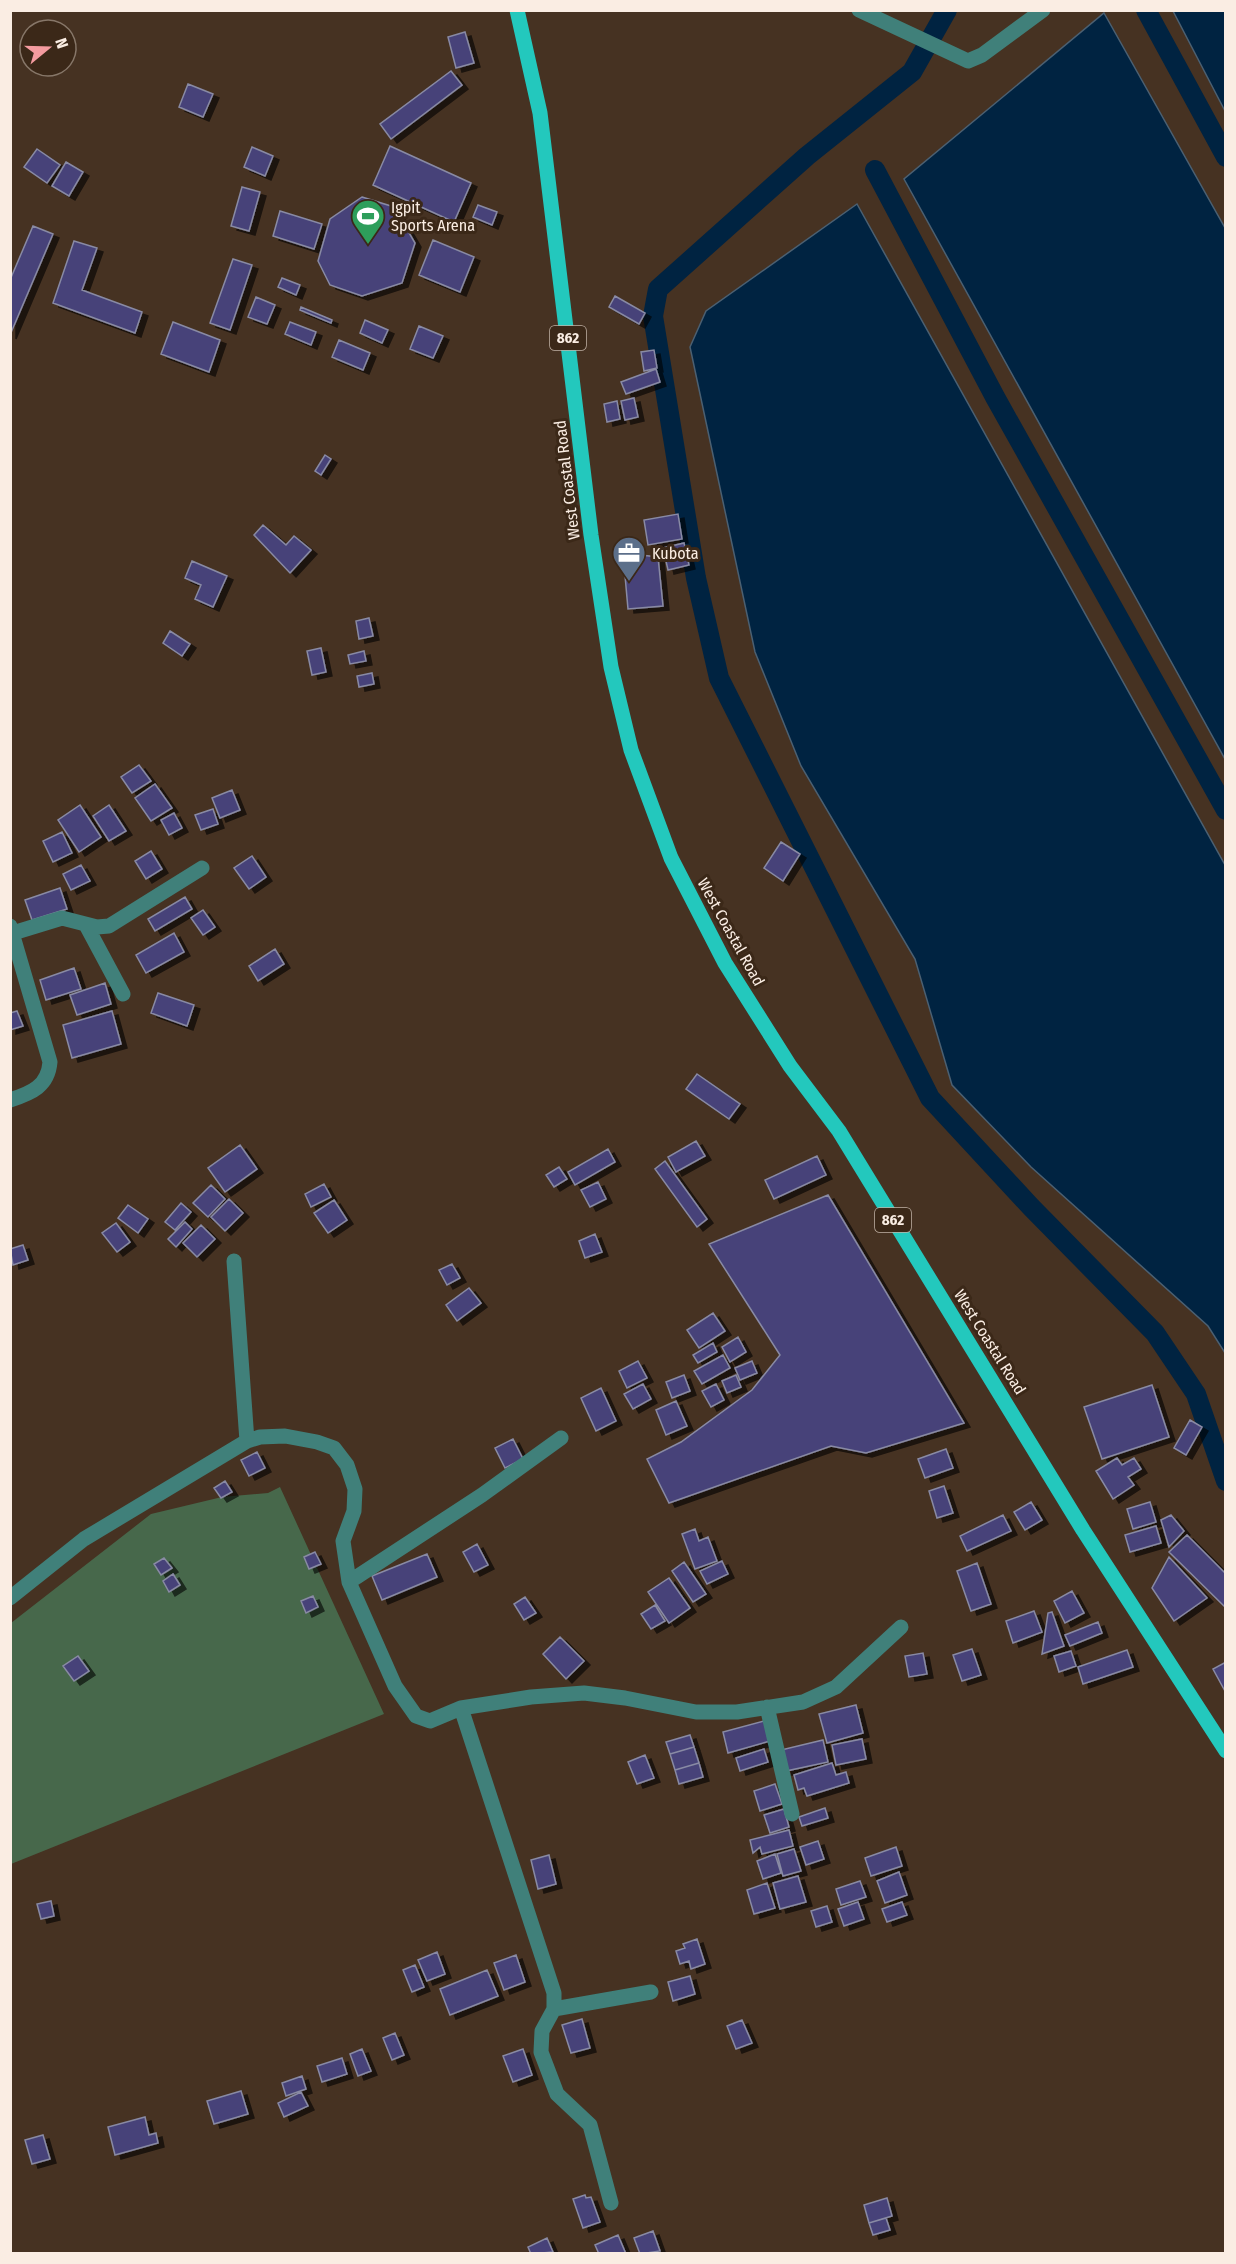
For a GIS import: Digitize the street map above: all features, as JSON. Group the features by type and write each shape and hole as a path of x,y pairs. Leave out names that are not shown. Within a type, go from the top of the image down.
{"main road":[{"name":"West Coastal Road","path":"517,10 540,112 591,535 611,667 631,750 671,858 731,973 790,1066 839,1131 1083,1530 1226,1751"}],"street":[{"path":"859,10 968,61 982,55 1043,10"},
{"path":"10,1100 40,1088 49,1074 50,1062 12,930 62,918 87,925 109,926 202,868"},
{"path":"87,925 123,994"},
{"path":"234,1262 247,1441"},
{"path":"10,1598 84,1539 247,1441 260,1437 285,1436 334,1448 347,1465 355,1489 354,1511 343,1541 349,1582 395,1686 416,1716 430,1721 461,1708 531,1697 584,1693 625,1698 696,1712 737,1713 803,1702 836,1687 901,1627"},
{"path":"349,1582 482,1495 561,1438"},
{"path":"767,1707 792,1814"},
{"path":"461,1708 554,1993 554,2009 542,2031 541,2052 557,2094 590,2125 611,2203"},
{"path":"554,2009 651,1992"}],"green space":[{"path":"280,1487 384,1714 11,1864 11,1623 151,1514 222,1497 268,1493"}],"water":[{"path":"1173,11 1225,11 1225,111"},
{"path":"1104,13 1225,228 1225,759 904,179"},
{"path":"857,204 1225,865 1225,1353 1208,1326 1031,1167 952,1085 915,959 801,766 755,652 690,347 706,311"}],"building":[{"path":"465,32 474,63 456,68 448,37"},
{"path":"451,71 462,85 391,139 380,124"},
{"path":"188,84 213,94 203,117 179,107"},
{"path":"390,146 471,183 454,222 373,185"},
{"path":"252,147 273,156 265,176 244,167"},
{"path":"37,149 60,165 47,183 24,167"},
{"path":"66,162 83,172 69,196 52,186"},
{"path":"242,187 260,192 249,231 231,226"},
{"name":"Igpit Sports Arena","path":"362,197 394,207 415,243 402,283 362,296 330,285 318,261 330,219"},
{"path":"478,205 497,212 492,225 473,217"},
{"path":"280,211 322,224 314,249 273,236"},
{"path":"33,226 53,234 10,335 10,280"},
{"path":"433,240 474,257 460,292 419,275"},
{"path":"74,241 97,248 82,290 142,312 135,333 53,303"},
{"path":"233,259 252,265 230,330 210,323"},
{"path":"282,278 300,285 296,295 278,287"},
{"path":"615,296 645,313 639,324 609,307"},
{"path":"256,297 275,305 267,324 248,317"},
{"path":"301,307 332,320 331,323 300,310"},
{"path":"365,320 388,330 382,343 360,333"},
{"path":"173,322 220,340 209,372 161,354"},
{"path":"290,322 316,332 311,345 285,334"},
{"path":"419,326 443,336 433,358 410,349"},
{"path":"339,340 370,353 363,370 332,357"},
{"path":"654,350 657,368 644,371 641,352"},
{"path":"656,369 660,382 626,394 621,382"},
{"path":"634,398 638,417 625,420 621,401"},
{"path":"617,401 620,419 607,422 604,404"},
{"path":"325,455 331,459 321,475 315,471"},
{"path":"678,514 682,539 648,545 644,520"},
{"path":"263,525 286,545 294,536 311,550 290,573 254,535"},
{"path":"684,543 689,565 668,570 663,548"},
{"path":"623,553 658,557 663,606 628,609"},
{"path":"192,561 227,576 213,607 195,599 201,585 185,578"},
{"path":"369,618 373,636 359,639 356,621"},
{"path":"170,631 190,644 182,656 163,643"},
{"path":"321,648 326,672 312,675 307,651"},
{"path":"364,651 366,661 350,664 348,655"},
{"path":"372,673 374,684 359,687 357,676"},
{"path":"139,765 151,781 132,793 121,777"},
{"path":"155,784 172,808 151,821 135,798"},
{"path":"232,790 240,810 220,818 212,798"},
{"path":"80,805 101,837 79,852 58,820"},
{"path":"109,805 126,831 109,841 93,816"},
{"path":"213,809 218,824 201,830 195,815"},
{"path":"174,813 182,828 169,835 161,820"},
{"path":"62,832 72,853 53,862 43,841"},
{"path":"781,842 800,854 783,881 764,868"},
{"path":"151,851 162,869 146,879 135,861"},
{"path":"252,856 266,877 249,889 234,868"},
{"path":"81,865 90,881 71,890 63,874"},
{"path":"60,888 67,909 32,920 25,900"},
{"path":"185,897 192,909 155,931 148,919"},
{"path":"203,910 215,927 203,935 191,918"},
{"path":"174,933 184,952 146,973 136,955"},
{"path":"275,949 284,964 258,981 249,966"},
{"path":"74,968 81,989 46,1000 40,980"},
{"path":"105,983 111,1004 77,1015 70,995"},
{"path":"158,993 194,1005 187,1026 151,1013"},
{"path":"17,1011 23,1026 10,1030 10,1013"},
{"path":"112,1011 121,1044 72,1058 63,1025"},
{"path":"697,1074 740,1104 729,1119 686,1089"},
{"path":"696,1141 705,1156 676,1172 668,1157"},
{"path":"240,1145 257,1169 225,1192 208,1168"},
{"path":"608,1149 615,1162 575,1185 568,1172"},
{"path":"817,1156 826,1175 774,1199 765,1180"},
{"path":"665,1161 707,1219 697,1227 655,1169"},
{"path":"559,1167 567,1179 554,1187 546,1175"},
{"path":"598,1182 606,1199 590,1207 581,1190"},
{"path":"324,1184 331,1197 311,1207 305,1194"},
{"path":"211,1185 225,1199 208,1217 193,1203"},
{"path":"828,1195 964,1423 866,1453 831,1446 669,1503 647,1459 681,1442 752,1390 780,1355 709,1244"},
{"path":"229,1199 243,1213 225,1231 211,1217"},
{"path":"334,1200 347,1220 328,1233 314,1213"},
{"path":"181,1203 191,1212 175,1230 165,1222"},
{"path":"128,1205 148,1219 138,1233 118,1218"},
{"path":"185,1222 192,1229 176,1247 168,1239"},
{"path":"116,1223 130,1242 117,1252 102,1233"},
{"path":"201,1225 215,1239 197,1257 183,1243"},
{"path":"595,1234 602,1252 585,1258 579,1241"},
{"path":"23,1245 28,1260 13,1265 10,1249"},
{"path":"452,1264 460,1278 447,1285 439,1270"},
{"path":"469,1288 481,1303 457,1321 446,1305"},
{"path":"713,1313 725,1331 699,1348 687,1330"},
{"path":"738,1337 746,1352 730,1362 722,1347"},
{"path":"713,1343 717,1352 698,1363 693,1355"},
{"path":"723,1355 730,1368 702,1384 694,1371"},
{"path":"638,1361 647,1378 627,1388 619,1371"},
{"path":"752,1361 757,1373 740,1380 735,1368"},
{"path":"684,1375 690,1391 672,1398 666,1382"},
{"path":"736,1375 741,1387 727,1393 722,1381"},
{"path":"643,1384 651,1399 633,1409 624,1394"},
{"path":"716,1384 724,1400 711,1407 702,1391"},
{"path":"1152,1385 1169,1437 1102,1459 1084,1407"},
{"path":"601,1388 616,1421 596,1431 581,1398"},
{"path":"676,1401 687,1426 666,1435 656,1410"},
{"path":"1190,1420 1202,1427 1186,1455 1174,1448"},
{"path":"513,1439 523,1459 505,1468 495,1448"},
{"path":"946,1449 953,1468 925,1478 918,1459"},
{"path":"257,1452 265,1468 249,1476 241,1460"},
{"path":"1117,1458 1122,1465 1134,1458 1141,1469 1128,1477 1134,1485 1113,1499 1096,1471"},
{"path":"225,1481 232,1492 221,1498 214,1488"},
{"path":"944,1486 953,1513 937,1518 929,1491"},
{"path":"1031,1502 1042,1520 1025,1530 1014,1512"},
{"path":"1150,1502 1156,1522 1133,1529 1127,1509"},
{"path":"1003,1515 1011,1531 967,1551 960,1536"},
{"path":"1171,1515 1184,1531 1169,1547 1161,1520"},
{"path":"1156,1526 1161,1543 1130,1552 1125,1535"},
{"path":"695,1529 699,1541 708,1537 717,1561 695,1569 682,1534"},
{"path":"1187,1535 1226,1574 1226,1608 1169,1552"},
{"path":"477,1544 488,1565 474,1572 463,1552"},
{"path":"315,1552 321,1564 309,1569 304,1557"},
{"path":"427,1554 437,1577 382,1600 372,1576"},
{"path":"1169,1557 1207,1598 1174,1621 1152,1588"},
{"path":"164,1558 172,1568 161,1575 154,1564"},
{"path":"722,1561 728,1574 707,1584 700,1571"},
{"path":"684,1562 706,1594 693,1602 672,1571"},
{"path":"977,1563 991,1604 971,1611 957,1571"},
{"path":"173,1574 180,1585 169,1592 163,1581"},
{"path":"669,1578 690,1608 669,1623 648,1592"},
{"path":"1072,1591 1084,1613 1065,1623 1054,1601"},
{"path":"313,1596 318,1607 306,1613 301,1601"},
{"path":"525,1597 536,1613 524,1620 514,1604"},
{"path":"655,1605 665,1621 651,1629 641,1614"},
{"path":"1034,1611 1042,1632 1013,1643 1006,1621"},
{"path":"1052,1612 1064,1646 1042,1654 1048,1613"},
{"path":"1098,1622 1102,1633 1070,1646 1065,1635"},
{"path":"560,1637 584,1661 566,1679 543,1654"},
{"path":"972,1649 981,1675 962,1681 953,1655"},
{"path":"1127,1650 1133,1667 1083,1684 1078,1667"},
{"path":"1071,1651 1076,1666 1059,1672 1054,1656"},
{"path":"923,1653 927,1674 909,1677 905,1656"},
{"path":"78,1656 89,1671 74,1681 63,1666"},
{"path":"1226,1662 1226,1693 1213,1669"},
{"path":"856,1705 863,1733 827,1743 819,1714"},
{"path":"764,1721 770,1741 728,1753 723,1732"},
{"path":"690,1735 694,1747 670,1754 666,1742"},
{"path":"862,1739 866,1759 836,1765 832,1745"},
{"path":"823,1740 828,1762 786,1771 781,1750"},
{"path":"694,1747 699,1763 675,1770 670,1754"},
{"path":"764,1749 768,1762 740,1771 736,1758"},
{"path":"645,1755 654,1778 637,1784 628,1762"},
{"path":"699,1763 703,1777 679,1784 675,1770"},
{"path":"832,1763 836,1775 846,1772 849,1783 807,1796 804,1788 798,1790 794,1775"},
{"path":"775,1784 782,1804 760,1811 754,1791"},
{"path":"825,1808 828,1818 802,1826 799,1817"},
{"path":"784,1809 789,1827 770,1833 764,1815"},
{"path":"789,1830 793,1846 762,1854 760,1847 753,1853 750,1840"},
{"path":"818,1841 824,1859 806,1865 800,1847"},
{"path":"896,1847 902,1866 871,1876 865,1858"},
{"path":"794,1849 801,1871 783,1876 777,1854"},
{"path":"775,1854 781,1873 763,1879 757,1861"},
{"path":"549,1855 556,1884 538,1889 531,1860"},
{"path":"899,1872 907,1895 885,1903 877,1881"},
{"path":"798,1876 806,1902 780,1909 773,1883"},
{"path":"860,1881 866,1897 841,1905 836,1889"},
{"path":"767,1883 775,1908 754,1914 747,1890"},
{"path":"51,1901 54,1916 41,1919 37,1904"},
{"path":"858,1902 864,1919 844,1926 838,1909"},
{"path":"902,1902 907,1915 887,1922 882,1909"},
{"path":"827,1906 832,1922 816,1927 811,1911"},
{"path":"697,1939 705,1964 691,1969 689,1961 680,1964 676,1951 685,1948 683,1944"},
{"path":"437,1952 445,1974 427,1981 418,1960"},
{"path":"516,1955 525,1982 504,1990 494,1963"},
{"path":"415,1965 424,1987 412,1992 403,1970"},
{"path":"487,1970 498,1996 450,2015 440,1989"},
{"path":"690,1976 695,1994 673,2001 668,1982"},
{"path":"582,2019 590,2048 571,2053 562,2025"},
{"path":"742,2020 752,2043 736,2049 727,2026"},
{"path":"395,2033 404,2055 392,2060 383,2038"},
{"path":"362,2049 371,2071 358,2076 350,2054"},
{"path":"523,2049 532,2075 513,2082 503,2056"},
{"path":"342,2058 347,2074 322,2082 317,2066"},
{"path":"302,2076 306,2089 286,2096 282,2083"},
{"path":"241,2091 248,2114 214,2124 207,2101"},
{"path":"301,2092 308,2106 284,2117 278,2103"},
{"path":"145,2117 149,2135 156,2133 158,2143 115,2155 108,2127"},
{"path":"43,2135 50,2159 32,2164 25,2140"},
{"path":"585,2195 586,2198 591,2197 600,2222 583,2228 573,2199"},
{"path":"887,2198 892,2216 869,2223 864,2205"},
{"path":"886,2218 890,2230 873,2235 869,2223"},
{"path":"653,2231 660,2251 640,2254 634,2238"},
{"path":"618,2235 626,2254 599,2254 595,2245"},
{"path":"547,2238 553,2252 531,2254 528,2247"}],"waterway":[{"path":"947,10 912,72 807,156 658,289 653,316 696,578 719,678 930,1098 1031,1207 1155,1333 1196,1394 1226,1481"},
{"path":"1146,10 1226,157"},
{"path":"875,170 995,397 1226,810"}],"place":[{"name":"Igpit Sports Arena","path":"368,245"},
{"name":"Kubota","path":"629,582"}]}
